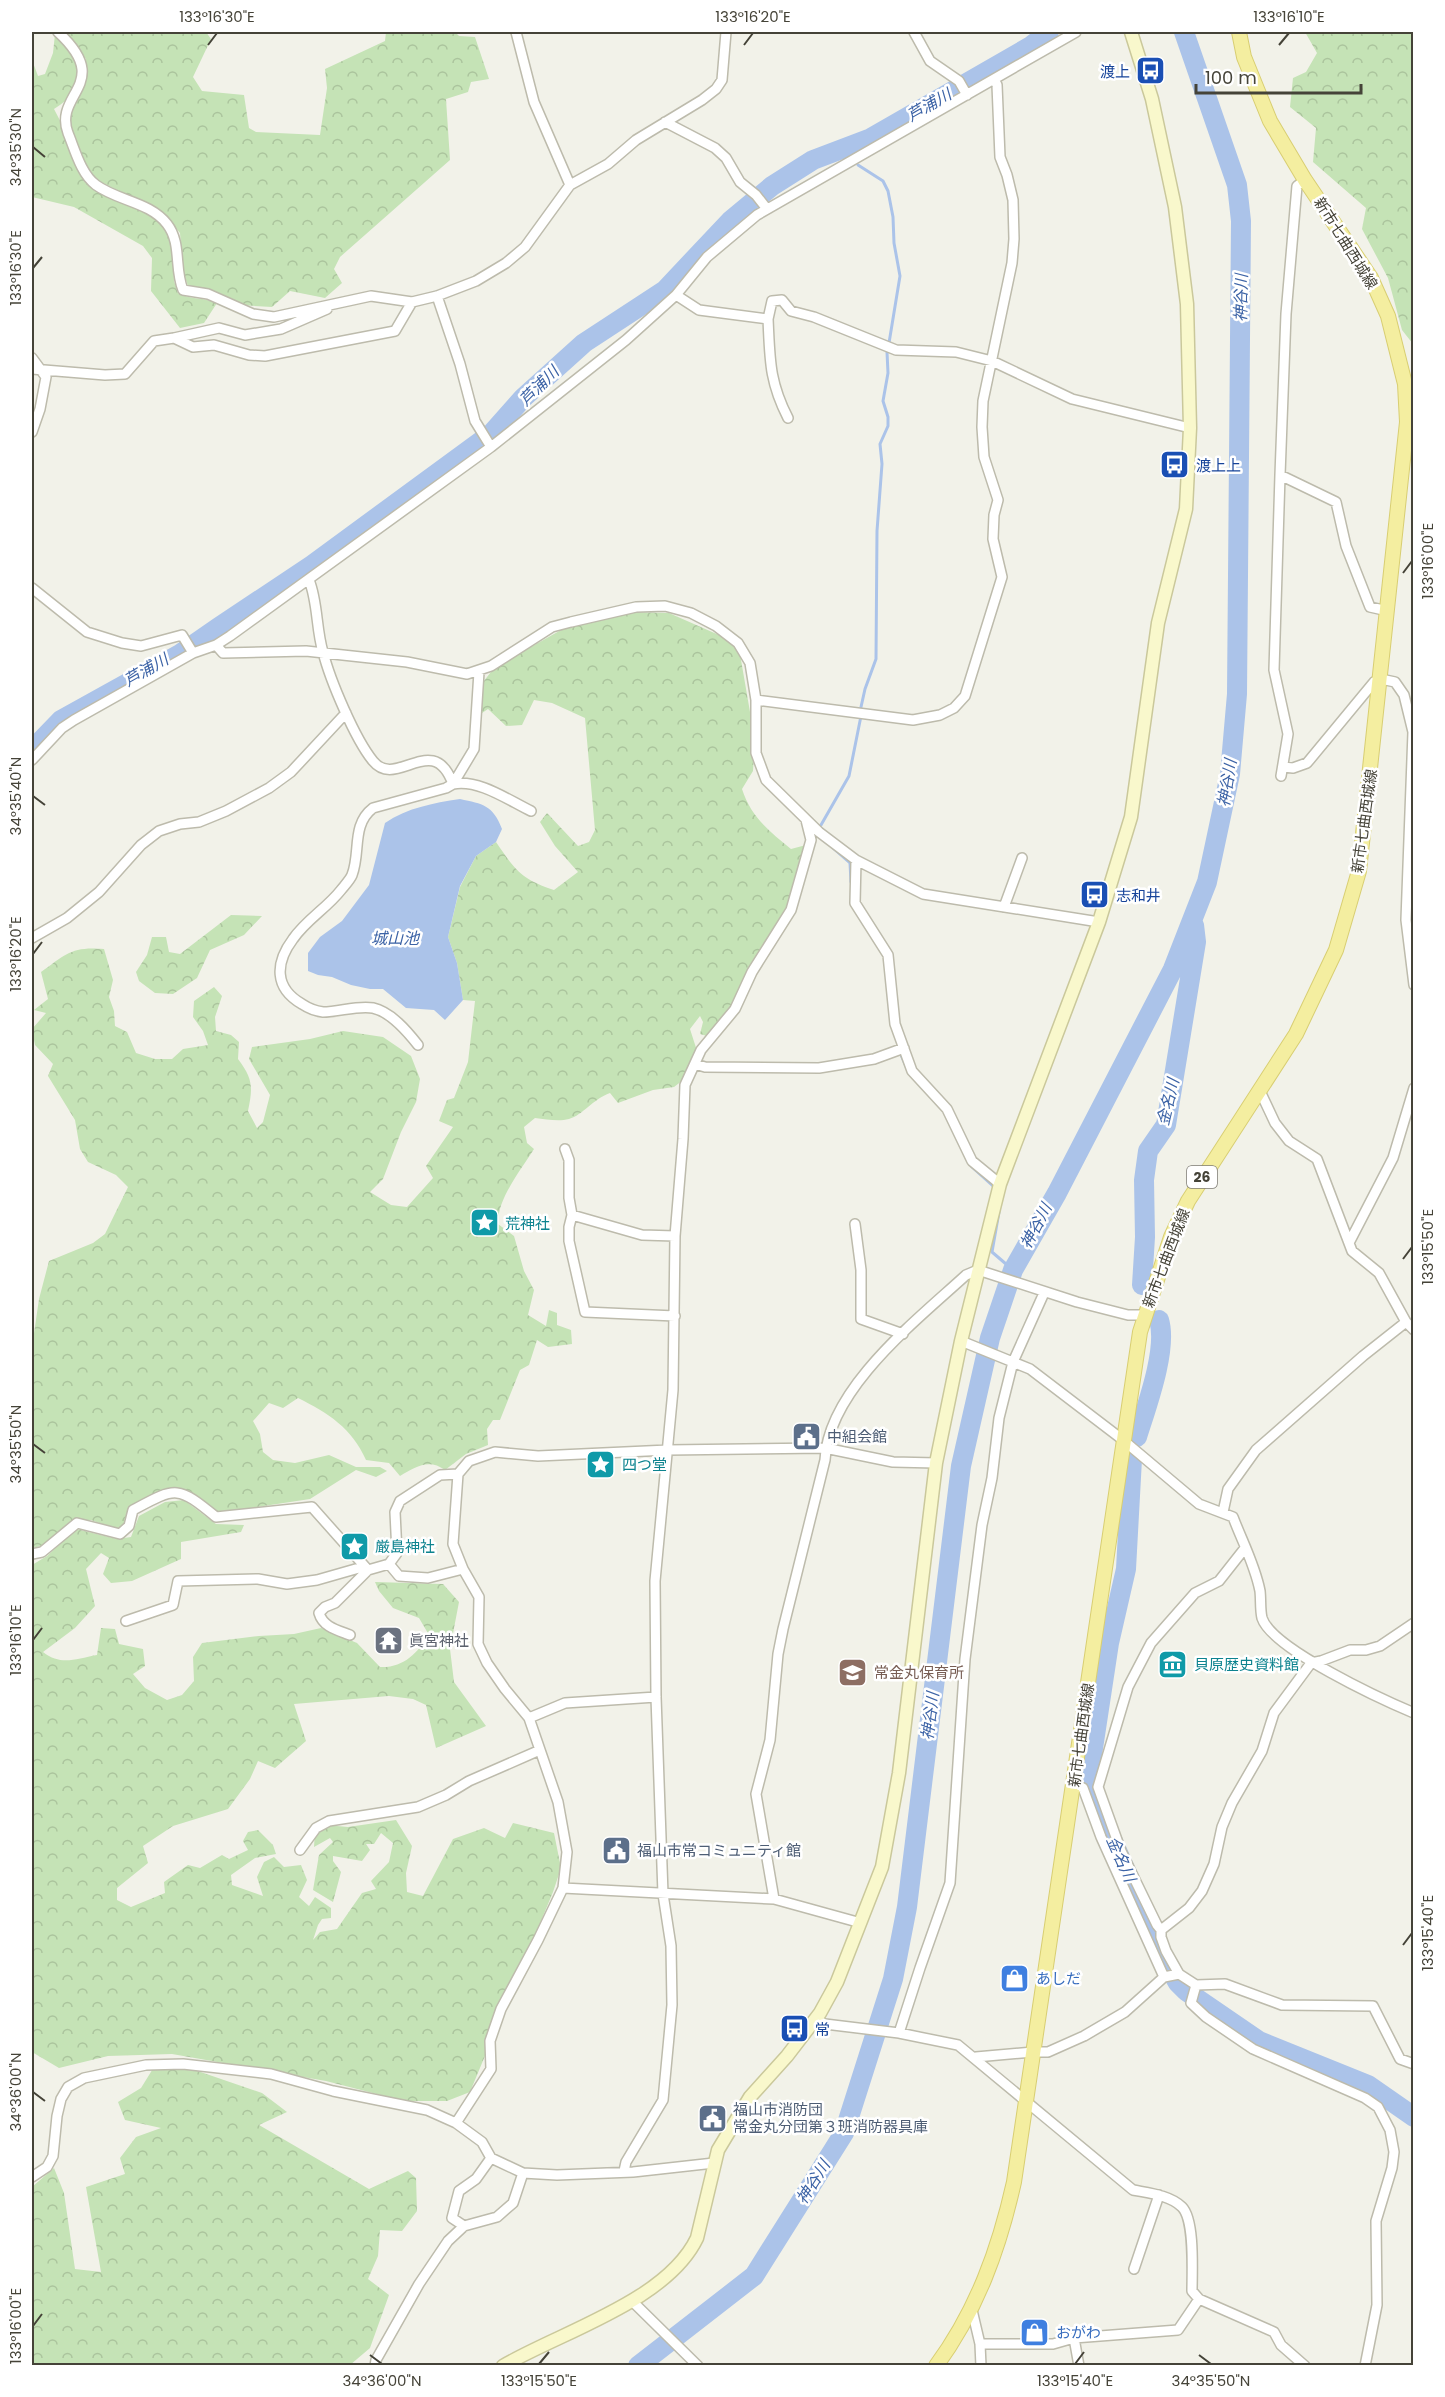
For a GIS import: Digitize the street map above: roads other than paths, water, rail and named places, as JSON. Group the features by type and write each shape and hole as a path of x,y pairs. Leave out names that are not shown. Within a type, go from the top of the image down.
{"main road":[{"name":"新市七曲西城線","path":"936,2366 972,2310 990,2268 1004,2227 1014,2181 1140,1332 1145,1314 1171,1237 1188,1202 1296,1034 1318,990 1339,938 1359,871 1407,422 1405,384 1388,315 1371,278 1305,180 1270,121 1244,57 1239,32"}],"street":[{"path":"58,32 69,42 81,59 83,80 69,104 64,123 80,163 95,184 158,214 170,226 177,245 180,282 183,290 208,294 253,314 274,317 370,296 412,302 437,296 476,281 506,263 525,247 570,185 608,164 636,140 716,89 722,80 726,32"},
{"path":"516,32 534,102 570,185"},
{"path":"914,32 930,61 963,88"},
{"path":"32,760 62,728 74,720 190,648 216,645 309,580 490,445 626,340 676,295 707,258 767,209 963,88 994,79 1076,32"},
{"path":"503,2366 632,2301 672,2271 691,2250 697,2238 718,2150 750,2097 787,2056 815,2019 837,1982 882,1867 900,1773 936,1463 961,1341 981,1271 1000,1184 1099,922 1131,818 1158,623 1186,509 1190,428 1187,304 1174,207 1152,99 1131,32"},
{"path":"756,700 913,720 940,715 954,708 965,696 1002,577 993,539 994,515 998,500 984,457 983,401 1012,263 1014,240 1012,200 1007,175 1000,157 997,85 994,79"},
{"path":"665,122 715,148 726,158 740,182 767,209"},
{"path":"1305,180 1297,186 1287,302 1280,475 1274,670 1288,734 1282,771 1307,763 1374,682 1381,679 1395,682 1404,694 1413,732 1406,920 1413,985"},
{"path":"676,295 699,310 768,319"},
{"path":"437,296 460,364 475,421 490,445"},
{"path":"36,369 125,374 154,340 219,328 245,335 281,329 349,300"},
{"path":"788,418 776,396 770,373 768,319 772,301 782,300 791,311 814,317 896,350 956,352 992,361 1072,399 1190,428"},
{"path":"174,338 186,346 214,345 249,355 265,356 395,331 412,302"},
{"path":"32,358 36,369 46,376 40,409 32,432"},
{"path":"1280,475 1336,502 1346,546 1370,607 1388,611"},
{"path":"309,580 323,653 346,713 374,763 385,769 394,770 426,760 435,760 448,770 453,784"},
{"path":"32,588 87,632 122,643 141,646 182,635 190,648"},
{"path":"216,645 223,653 306,651 407,662 467,674 479,672 552,627 636,607 664,606 691,614 716,626 738,643 750,663 756,700 756,753 766,780 806,820 855,860 923,894 1099,922"},
{"path":"453,784 474,749 479,672"},
{"path":"32,938 67,918 99,892 141,845 159,831 180,824 199,822 226,811 269,788 291,772 346,713"},
{"path":"418,1045 407,1031 385,1013 372,1008 321,1012 310,1009 286,993 280,980 281,968 293,938 340,892 352,875 360,824 365,814 373,808 465,782 503,797 531,812"},
{"path":"624,2171 626,2162 663,2100 672,2005 672,1958 663,1894 656,1697 655,1581 668,1450 675,1317 675,1236 685,1085 701,1050 735,1009 752,972 791,910 811,840 806,820"},
{"path":"1004,907 1022,858"},
{"path":"855,860 855,903 888,955 895,1023 912,1071 947,1109 972,1161 1000,1184"},
{"path":"695,1064 705,1067 819,1068 874,1059 904,1048"},
{"path":"1350,1241 1393,1158 1413,1088"},
{"path":"1259,1089 1275,1123 1289,1141 1317,1160 1352,1251 1378,1273 1413,1330"},
{"path":"565,1149 569,1160 569,1198 573,1215 569,1227 569,1241 585,1312 675,1317"},
{"path":"573,1215 642,1235 675,1236"},
{"path":"855,1224 861,1270 861,1320 903,1334"},
{"path":"774,1899 756,1794 770,1740 781,1637 825,1461 825,1448 840,1413 860,1378 966,1275 981,1271 1028,1285 1044,1293 1128,1315 1145,1314"},
{"path":"899,2033 950,1883 965,1659 999,1418 1013,1362 1044,1293"},
{"path":"1223,1512 1228,1489 1256,1450 1363,1356 1406,1322"},
{"path":"961,1341 1030,1369 1124,1440 1199,1504 1233,1517 1260,1591 1262,1620 1277,1636 1311,1663 1413,1713"},
{"path":"456,2123 491,2069 490,2041 501,2009 563,1888 567,1852 558,1802 529,1718 487,1663 478,1644 479,1597 463,1569 453,1544 458,1474 470,1461 495,1452 538,1456 668,1450 825,1448 893,1462 936,1463"},
{"path":"126,1621 173,1605 178,1581 258,1579 286,1584 317,1580 358,1568 368,1570 389,1564 397,1553 395,1512 400,1500 440,1475 458,1474"},
{"path":"32,1554 42,1552 77,1523 120,1534 129,1526 133,1510 161,1495 176,1492 194,1499 216,1517 312,1507 368,1570"},
{"path":"1245,1548 1219,1581 1195,1593 1152,1643 1128,1687 1098,1787 1121,1851 1161,1930 1161,1937 1179,1974 1196,1985 1225,1984 1282,2005 1373,2006 1400,2059 1413,2064"},
{"path":"389,1564 399,1576 428,1578 463,1569"},
{"path":"350,1635 321,1621 319,1613 325,1606 335,1603 368,1570"},
{"path":"1161,1930 1189,1908 1202,1891 1214,1864 1221,1827 1262,1751 1274,1713 1311,1663 1350,1650 1366,1650 1380,1646 1413,1623"},
{"path":"529,1718 565,1703 656,1697"},
{"path":"300,1851 316,1828 329,1821 418,1807 446,1795 469,1781 540,1750"},
{"path":"1074,1785 1083,1788 1101,1837 1164,1977"},
{"path":"563,1888 774,1899 861,1923"},
{"path":"976,2057 1048,2052 1084,2036 1125,2012 1164,1977 1179,1974"},
{"path":"1196,1985 1191,2003 1206,2017 1253,2049 1365,2098 1378,2107 1390,2130 1394,2152 1392,2169 1376,2221 1377,2305 1365,2366"},
{"path":"815,2019 825,2024 899,2033 958,2044 1133,2190 1159,2195 1182,2207 1188,2220 1192,2291 1198,2299 1274,2332 1281,2345 1305,2366"},
{"path":"32,2177 47,2167 53,2156 57,2116 61,2099 68,2087 84,2078 146,2065 183,2064 271,2074 333,2091 427,2110 456,2123 482,2142 491,2158 523,2173 557,2175 633,2172 714,2163"},
{"path":"464,2226 452,2218 459,2191 476,2179 491,2158"},
{"path":"375,2366 376,2360 419,2284 447,2241 464,2226 497,2217 513,2203 523,2173"},
{"path":"1134,2269 1159,2195"},
{"path":"981,2344 1053,2344 1074,2338 1178,2330 1198,2299"},
{"path":"632,2301 695,2363"},
{"path":"972,2310 981,2344 981,2366"},
{"path":"1074,2338 1079,2366"}],"water":[{"name":"城山池","path":"460,799 475,802 491,810 502,829 496,842 476,856 460,886 448,937 457,963 463,1000 445,1020 434,1010 406,1008 383,989 351,985 308,971 308,953 320,937 342,921 369,885 385,823 402,813"}],"waterway":[{"name":"芦浦川","path":"32,750 61,720 180,654 312,565 492,433 523,398 584,343 665,290 730,221 772,186 813,160 871,138 1031,46 1049,32"},
{"name":"神谷川","path":"638,2366 754,2276 844,2133 893,1979 907,1907 961,1466 990,1338 1013,1270 1057,1193 1173,969 1207,882 1230,774 1237,694 1241,221 1237,185 1184,32"},
{"path":"849,146 852,157"},
{"path":"858,165 883,181 888,191 893,217 894,243 900,276 889,343"},
{"path":"861,707 876,659 877,531 882,464 880,444 888,426 883,401 888,373 887,352"},
{"path":"821,825 849,776 861,716"},
{"path":"833,848 850,863 851,882"},
{"name":"金名川","path":"1142,1285 1145,1237 1144,1180 1148,1151 1166,1125 1196,942 1194,925"},
{"path":"901,1055 909,1073"},
{"path":"972,1167 993,1186"},
{"path":"999,1212 992,1252 1013,1270"},
{"name":"金名川","path":"1137,1437 1158,1362 1161,1346 1159,1320"},
{"name":"金名川","path":"1132,1459 1126,1569 1109,1643 1090,1768 1094,1794 1104,1821 1166,1962 1178,1983 1186,1991 1259,2041 1368,2085 1414,2117"}],"place":[{"name":"渡上","path":"1151,71"},
{"name":"渡上上","path":"1175,465"},
{"name":"志和井","path":"1095,895"},
{"name":"荒神社","path":"484,1223"},
{"name":"中組会館","path":"806,1436"},
{"name":"四つ堂","path":"601,1464"},
{"name":"厳島神社","path":"354,1546"},
{"name":"眞宮神社","path":"388,1640"},
{"name":"貝原歴史資料館","path":"1173,1664"},
{"name":"常金丸保育所","path":"853,1672"},
{"name":"福山市常コミュニティ館","path":"616,1850"},
{"name":"あしだ","path":"1015,1978"},
{"name":"常","path":"794,2029"},
{"name":"福山市消防団 常金丸分団第３班消防器具庫","path":"712,2118"},
{"name":"おがわ","path":"1035,2332"}]}
